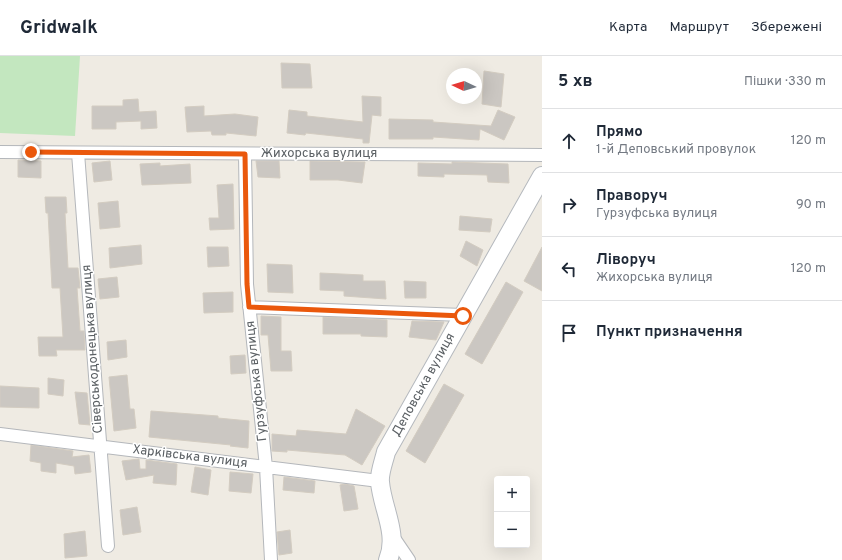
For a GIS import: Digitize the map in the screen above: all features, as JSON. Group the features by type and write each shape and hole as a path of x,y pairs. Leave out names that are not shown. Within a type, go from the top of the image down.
{"main road":[{"name":"Деповська вулиця","path":"391,534 380,481 386,452 542,176"},
{"path":"388,560 391,552 391,534"}],"street":[{"name":"Жихорська вулиця","path":"0,152 542,154"},
{"name":"Сіверськодонецька вулиця","path":"78,152 108,546"},
{"name":"Гурзуфська вулиця","path":"245,154 247,284 266,467 271,560"},
{"path":"249,307 463,316"},
{"name":"Харківська вулиця","path":"0,434 380,481"},
{"name":"Деповська вулиця","path":"391,534 409,560"}],"green space":[{"path":"0,56 80,56 75,136 0,133"}],"building":[{"path":"281,63 310,64 312,88 282,88"},
{"path":"484,71 504,74 501,107 482,104"},
{"path":"362,96 381,97 381,116 372,115 369,143 363,143 363,139 306,133 305,135 287,133 289,110 307,112 307,116 363,122"},
{"path":"138,99 139,112 156,111 157,128 141,129 141,121 116,122 116,129 92,129 92,106 123,106 123,100"},
{"path":"204,106 204,116 235,114 258,117 256,136 226,133 226,135 212,135 211,131 187,132 185,107"},
{"path":"498,110 515,117 504,140 480,129 479,140 433,137 433,139 389,139 389,119 433,120 433,122 491,126"},
{"path":"18,160 41,161 41,178 18,177"},
{"path":"110,161 112,180 94,182 92,163"},
{"path":"256,161 279,161 280,178 258,177"},
{"path":"310,161 365,162 362,183 338,180 310,180"},
{"path":"452,162 508,164 509,183 488,182 487,175 444,174 444,177 418,176 418,163 452,164"},
{"path":"160,163 160,166 190,164 191,183 142,185 140,164"},
{"path":"233,184 234,229 210,230 209,218 219,218 217,185"},
{"path":"45,197 66,197 67,213 65,213 68,268 78,268 80,288 77,288 80,331 84,331 85,350 56,350 57,356 39,356 38,337 63,337 60,288 52,288 48,213 46,213"},
{"path":"118,201 120,227 100,229 98,203"},
{"path":"460,216 492,219 490,232 459,230"},
{"path":"466,241 483,250 477,266 460,256"},
{"path":"141,245 142,264 110,268 109,248"},
{"path":"207,247 228,247 229,266 208,267"},
{"path":"542,247 542,291 524,281"},
{"path":"267,264 292,265 293,293 268,292"},
{"path":"320,273 363,275 363,281 385,281 386,299 344,296 344,291 320,290"},
{"path":"117,277 119,297 100,299 98,279"},
{"path":"404,281 426,282 426,298 405,298"},
{"path":"506,282 523,292 482,364 465,354"},
{"path":"233,292 233,312 204,313 203,293"},
{"path":"261,316 281,317 281,351 291,351 292,371 271,371 268,335 261,335"},
{"path":"323,317 387,320 387,337 361,336 361,334 323,334"},
{"path":"412,321 444,322 436,340 409,337"},
{"path":"126,340 127,357 108,360 107,342"},
{"path":"245,355 246,373 231,374 230,356"},
{"path":"127,375 130,409 134,409 136,428 114,431 109,377"},
{"path":"48,378 64,380 63,396 48,394"},
{"path":"444,384 464,395 425,463 406,451"},
{"path":"0,386 39,388 39,408 0,407"},
{"path":"75,392 87,393 90,425 79,424"},
{"path":"356,409 385,426 362,465 345,455 287,450 287,452 272,451 272,434 296,436 297,430 346,434"},
{"path":"151,411 218,416 218,418 249,421 248,448 149,437"},
{"path":"31,445 73,451 72,457 89,455 91,472 75,474 74,466 56,463 56,473 41,471 41,463 30,461"},
{"path":"139,459 140,469 146,469 146,460 177,464 176,485 153,483 154,475 126,480 122,461"},
{"path":"195,467 211,470 208,495 191,492"},
{"path":"230,472 253,474 251,493 229,491"},
{"path":"284,477 315,481 314,493 283,490"},
{"path":"345,484 354,486 358,509 344,511 340,485"},
{"path":"137,507 141,532 123,535 120,510"},
{"path":"290,530 292,553 279,555 277,532"},
{"path":"85,531 87,556 65,558 64,534"}],"route":[{"path":"31,152 245,154 247,284 249,307 463,316"}]}
